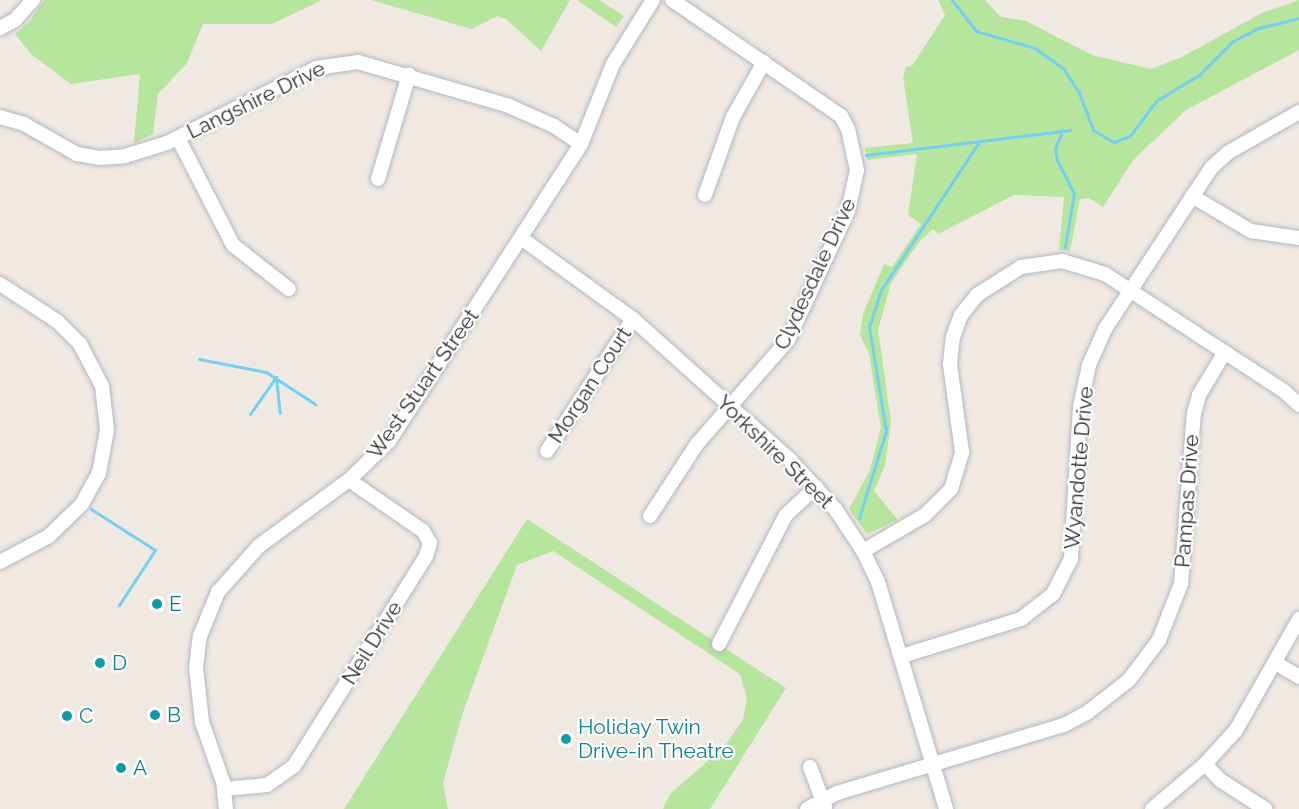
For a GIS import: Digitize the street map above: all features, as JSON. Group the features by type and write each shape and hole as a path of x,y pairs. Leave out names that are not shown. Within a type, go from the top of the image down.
{"street":[{"path":"0,28 15,20 33,0"},
{"name":"West Stuart Street","path":"226,809 225,789 202,722 196,690 196,656 208,613 243,560 349,480 389,441 581,144 613,64 653,0"},
{"name":"Clydesdale Drive","path":"650,516 697,444 788,340 848,211 856,180 855,153 840,116 672,0"},
{"name":"Langshire Drive","path":"0,117 24,124 67,149 92,157 134,154 178,138 330,64 358,62 509,106 554,126 581,144"},
{"path":"705,195 733,117 764,62"},
{"path":"378,179 409,75"},
{"name":"Wyandotte Drive","path":"902,656 1021,619 1044,604 1060,585 1073,543 1077,434 1084,383 1105,329 1192,196 1220,158 1299,112"},
{"path":"178,138 233,245 289,289"},
{"path":"1192,196 1251,231 1299,238"},
{"name":"Yorkshire Street","path":"521,238 633,319 730,407 816,487 863,550 878,582 902,656 946,809"},
{"path":"863,550 925,515 941,502 957,477 962,452 951,351 961,315 977,295 1004,274 1053,261 1089,267 1130,290 1225,352 1299,405"},
{"path":"0,284 57,321 80,344 102,386 107,430 99,473 82,504 49,536 0,562"},
{"name":"Morgan Court","path":"547,451 633,319"},
{"name":"Pampas Drive","path":"807,809 935,765 1064,725 1104,701 1145,661 1167,623 1181,584 1194,413 1199,395 1225,352"},
{"name":"Neil Drive","path":"225,789 267,785 294,766 426,556 430,543 423,531 349,480"},
{"path":"719,644 786,515 816,487"},
{"path":"1152,809 1205,765 1249,712 1299,619"},
{"path":"1276,663 1299,677"},
{"path":"1205,765 1220,780 1265,809"},
{"path":"810,767 824,804"}],"green space":[{"path":"44,0 322,0 272,24 203,24 187,63 158,94 153,134 134,143 140,74 71,84 31,54 15,34 31,20"},
{"path":"371,0 570,0 541,51 506,19 497,16 472,29"},
{"path":"577,0 599,0 624,16 616,27"},
{"path":"938,0 985,0 1001,17 1026,21 1092,55 1151,69 1182,57 1262,13 1299,0 1299,50 1186,110 1134,159 1103,207 1089,198 1080,199 1070,251 1059,250 1064,197 1014,195 938,234 933,229 919,242 891,283 878,330 891,422 885,465 874,491 898,520 867,534 849,509 870,470 881,428 869,354 860,335 863,314 884,264 892,267 921,224 908,215 917,154 867,160 865,148 913,143 903,77 906,67 912,66 945,15"},
{"path":"527,519 786,688 710,809 663,809 670,794 724,747 743,720 747,698 740,674 553,551 517,565 462,715 443,783 448,809 344,809"}],"waterway":[{"path":"952,0 976,31 1035,48 1063,68 1079,93 1093,130 1114,142 1130,136 1156,101 1199,75 1233,41 1259,28 1299,18"},
{"path":"866,155 1070,130"},
{"path":"1061,134 1055,148 1057,160 1074,193 1065,247"},
{"path":"859,518 886,431 869,327 881,290 979,142"},
{"path":"199,359 266,372 315,404"},
{"path":"276,377 280,413"},
{"path":"250,414 276,377"},
{"path":"91,509 155,550 119,605"}],"place":[{"name":"E","path":"157,604"},
{"name":"D","path":"100,663"},
{"name":"B","path":"155,715"},
{"name":"C","path":"67,716"},
{"name":"Holiday Twin Drive-in Theatre","path":"566,739"},
{"name":"A","path":"121,768"}]}
